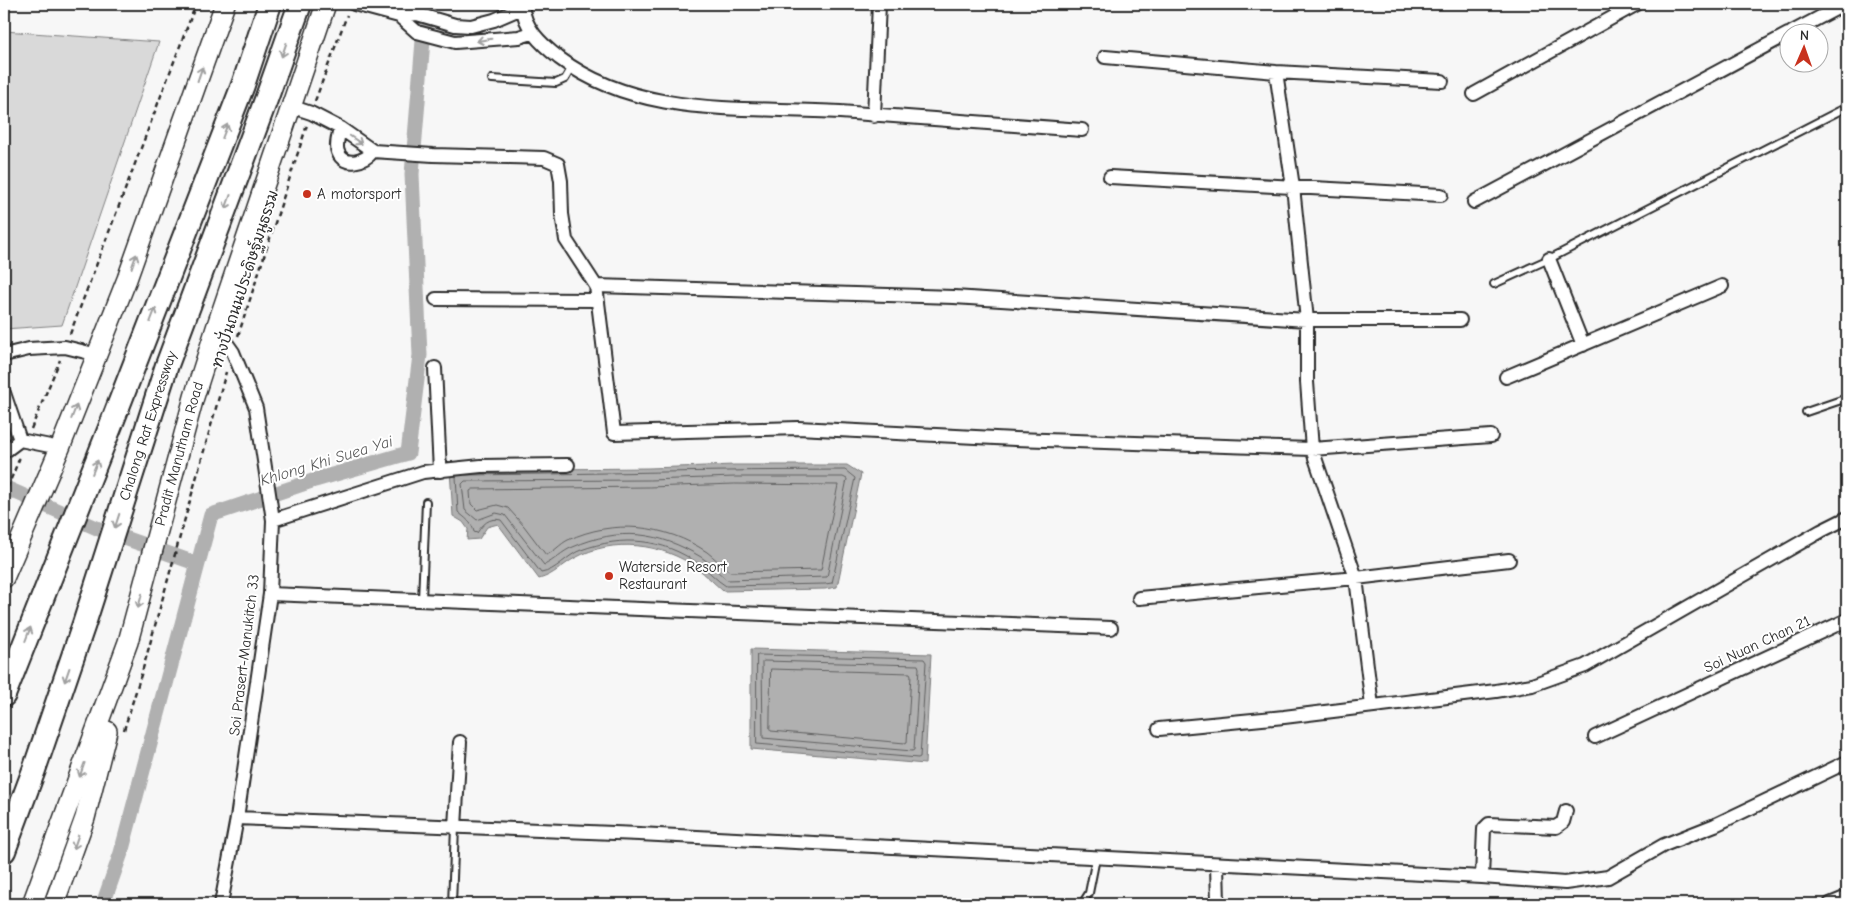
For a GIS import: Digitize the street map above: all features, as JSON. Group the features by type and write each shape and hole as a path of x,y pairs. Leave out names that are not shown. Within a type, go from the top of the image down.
{"highway":[{"name":"Chalong Rat Expressway","path":"4,696 239,94 270,4"},
{"name":"Chalong Rat Expressway","path":"4,851 81,634 167,365 300,4"}],"main road":[{"path":"4,578 43,489 98,354 134,260 225,4"},
{"name":"Pradit Manutham Road","path":"32,904 128,642 194,397 290,106 326,4"},
{"path":"54,904 85,818 128,642"}],"street":[{"path":"874,116 880,4"},
{"path":"1474,94 1637,4"},
{"path":"1811,22 1845,4"},
{"path":"350,8 399,16 417,14 455,25 470,26 494,20 522,6 523,16 532,33 550,51 572,67 612,87 658,101 699,107 840,112 1082,130"},
{"path":"399,16 416,32 455,42 475,42 532,33"},
{"path":"1474,202 1778,39"},
{"path":"1105,58 1276,72 1442,81"},
{"path":"1276,72 1293,187 1307,320 1312,449 1356,578 1372,706"},
{"path":"290,106 311,113 340,128 373,151 433,155 544,158 558,164 566,240 596,286 614,433 798,428 1312,449 1491,436"},
{"path":"340,128 337,150 340,157 347,161 357,162 367,158 373,151"},
{"path":"1110,178 1441,195"},
{"path":"1549,259 1583,345"},
{"path":"596,286 954,297 1307,320 1460,320"},
{"path":"1506,378 1722,286"},
{"path":"436,299 597,300"},
{"name":"Soi Prasert-Manukitch 33","path":"216,328 233,352 256,408 273,520 270,594 237,818 221,904"},
{"path":"4,355 28,349 65,347 98,354"},
{"path":"435,368 440,471"},
{"path":"4,393 23,440"},
{"path":"4,452 23,440 60,448"},
{"path":"273,520 423,472 481,466 568,466"},
{"path":"1159,730 1372,706 1532,685 1586,666 1821,531 1847,518"},
{"path":"1139,598 1356,578 1508,560"},
{"path":"270,594 1111,628"},
{"name":"Soi Nuan Chan 21","path":"1594,737 1847,620"},
{"path":"455,827 460,742"},
{"path":"237,818 639,834 1482,877 1565,883 1608,877 1664,845 1714,825 1847,762"},
{"path":"1482,877 1484,829 1490,824 1556,827 1563,822 1566,811"},
{"path":"1217,864 1218,904"},
{"path":"1830,904 1847,897"}],"lane":[{"path":"492,78 556,84 565,79 572,67"},
{"path":"1494,284 1549,259 1847,107"},
{"path":"1806,412 1847,398"},
{"path":"422,600 426,502"},
{"path":"452,904 455,827"},
{"path":"1082,904 1088,894 1096,858"}],"path":[{"path":"4,496 23,440 65,347 196,4"},
{"name":"ทางปั่นถนนประดิษฐ์มนูธรรม","path":"172,564 219,394 311,113 350,8"}],"shaded area":[{"path":"4,31 159,42 62,325 4,329"}],"water":[{"path":"734,465 847,465 861,474 837,587 825,589 723,591 697,568 669,553 653,548 621,545 590,551 539,579 498,524 487,527 479,539 467,540 468,529 463,522 453,516 450,470 649,468"},
{"path":"751,649 931,654 925,764 751,749"}],"waterway":[{"name":"Khlong Khi Suea Yai","path":"103,904 121,853 211,515 315,480 408,453 420,355 412,174 426,4"},
{"path":"4,487 99,529 198,564"}],"place":[{"name":"A motorsport","path":"307,194"},
{"name":"Waterside Resort Restaurant","path":"609,576"}]}
